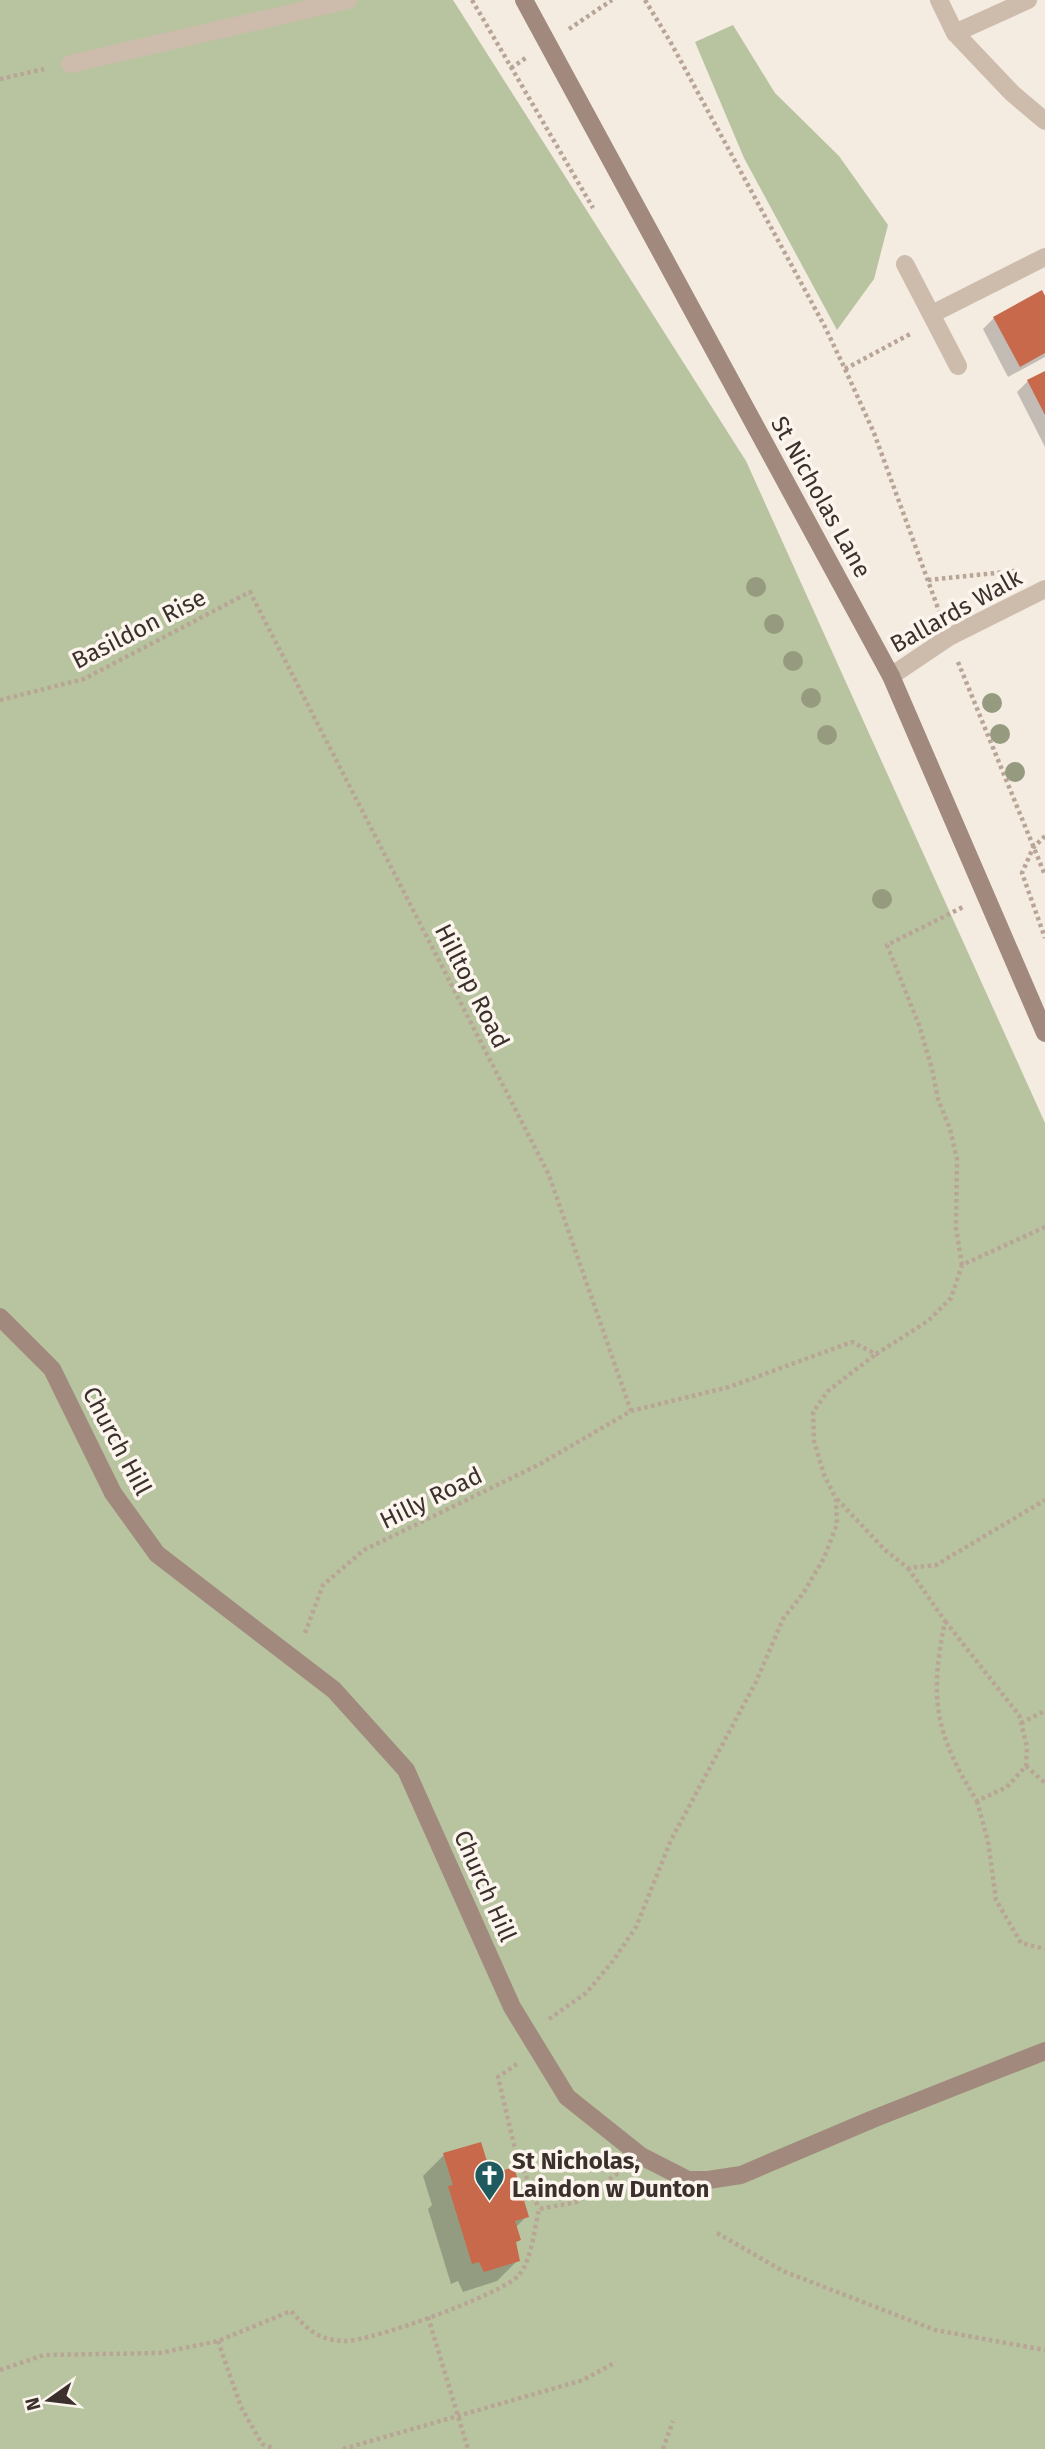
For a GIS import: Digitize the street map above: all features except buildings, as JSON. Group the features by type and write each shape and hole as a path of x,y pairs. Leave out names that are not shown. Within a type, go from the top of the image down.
{"street":[{"path":"70,64 348,0"},
{"name":"St Nicholas Lane","path":"524,0 891,676 1045,1033"},
{"path":"939,0 955,33 1012,93 1045,121"},
{"path":"955,33 1028,0"},
{"path":"934,318 1045,257"},
{"path":"905,264 958,366"},
{"name":"Ballards Walk","path":"891,676 949,638 1045,589"},
{"name":"Church Hill","path":"0,1317 52,1369 113,1493 157,1554 334,1690 406,1770 512,2007 528,2034 567,2096 641,2156 688,2180 741,2175 1045,2051"}],"path":[{"path":"472,0 593,208"},
{"path":"645,0 691,78 819,315 845,369 874,433 982,725 1045,875"},
{"path":"0,79 70,64"},
{"path":"845,369 934,318"},
{"path":"928,580 1010,573 1022,568"},
{"name":"Basildon Rise","path":"0,700 84,679 250,592"},
{"name":"Hilltop Road","path":"250,592 549,1175 631,1410"},
{"path":"1045,836 1033,848 1022,873 1045,937"},
{"path":"976,1801 1006,1787 1026,1766 1027,1747 1019,1715 945,1621 908,1568 885,1550 836,1499 824,1475 814,1441 813,1412 828,1391 876,1354 929,1321 951,1298 962,1265 956,1228 957,1159 919,1025 887,945 986,896"},
{"path":"962,1265 1045,1227"},
{"name":"Hilly Road","path":"295,1660 323,1585 364,1550 540,1464 631,1410 729,1387 852,1342 876,1354"},
{"path":"528,2034 586,1993 613,1961 636,1927 671,1840 756,1682 783,1619 804,1592 824,1558 837,1524 836,1499"},
{"path":"908,1568 936,1564 1045,1500"},
{"path":"945,1621 939,1649 936,1698 941,1732 976,1801 988,1840 996,1900 1021,1943 1045,1949"},
{"path":"1021,1723 1045,1711"},
{"path":"1026,1766 1045,1783"},
{"path":"0,2370 44,2355 160,2353 218,2341 291,2311 311,2333 344,2341 374,2335 498,2290 516,2279 524,2268 539,2210 514,2145 498,2077 539,2051"},
{"path":"539,2210 577,2202 641,2156"},
{"path":"717,2233 783,2271 935,2330 1045,2350"},
{"path":"428,2317 468,2449"},
{"path":"218,2341 241,2407 262,2444 275,2449"},
{"path":"343,2449 583,2380 616,2362"},
{"path":"663,2449 673,2421"}],"green space":[{"path":"0,0 453,0 746,461 1045,1123 1045,2449 0,2449"},
{"path":"733,25 775,93 839,156 888,225 874,279 837,330 744,158 695,42"}],"place":[{"name":"St Nicholas, Laindon w Dunton","path":"489,2202"}]}
